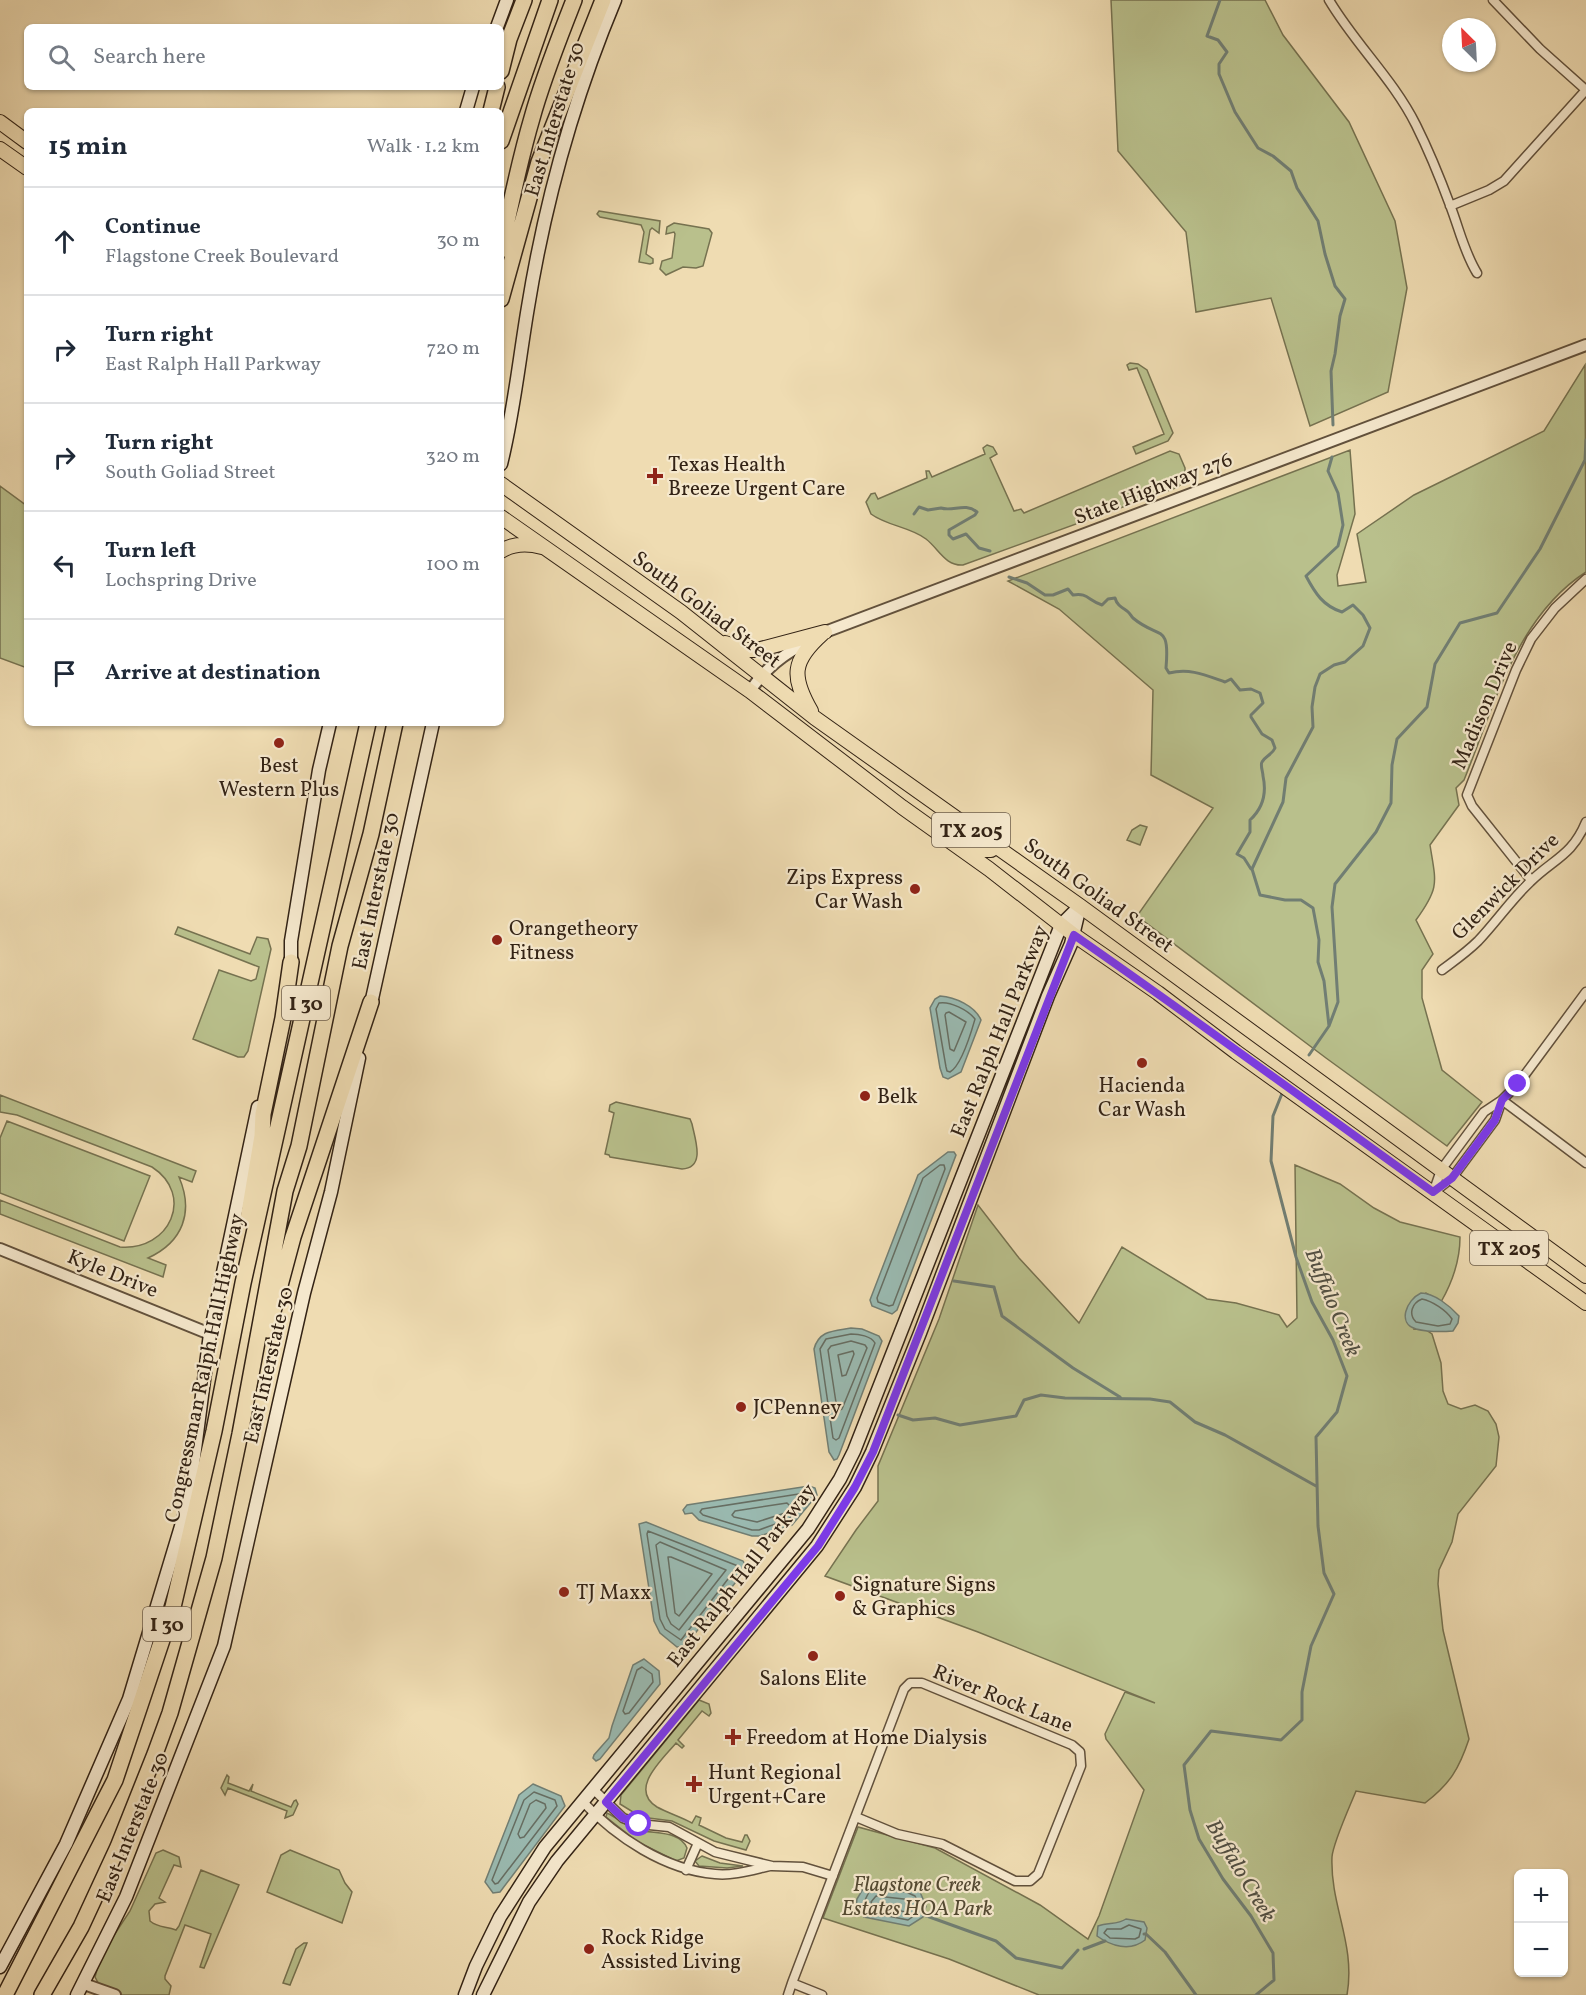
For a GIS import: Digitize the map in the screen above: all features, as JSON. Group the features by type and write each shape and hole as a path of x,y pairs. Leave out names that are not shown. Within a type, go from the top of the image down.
{"highway":[{"path":"504,59 524,0"},
{"path":"504,132 550,0"},
{"path":"504,235 517,170 532,116 574,0"},
{"path":"504,287 539,162 603,0"},
{"path":"492,108 496,90"},
{"name":"Congressman Ralph Hall Highway","path":"5,1995 115,1780 173,1607 214,1431 243,1283 367,726"},
{"name":"Congressman Ralph Hall Highway","path":"42,1995 81,1927 118,1846 166,1723 214,1558 240,1434 285,1191 298,1146 340,946 371,834 394,726"},
{"path":"243,1283 244,1238 262,1136 263,1114 283,1018 291,962"},
{"path":"240,1434 293,1237 371,1002"},
{"path":"0,1990 32,1946"}],"main road":[{"path":"498,24 507,0"},
{"name":"East Interstate 30","path":"504,443 550,196 591,61 615,0"},
{"path":"467,108 472,90"},
{"path":"0,122 24,140"},
{"path":"0,149 24,166"},
{"name":"South Goliad Street","path":"504,486 667,602 815,718 1080,906 1586,1276"},
{"name":"South Goliad Street","path":"504,519 750,691 1074,935 1586,1303"},
{"path":"504,550 518,544 531,544 547,549"},
{"path":"717,641 747,650 757,650 825,632"},
{"path":"815,718 801,691 798,665 803,653 825,632"},
{"path":"0,1967 66,1844 129,1699 188,1503 210,1334 251,1148 264,1075 291,962 291,941 319,770 329,726"},
{"name":"East Interstate 30","path":"77,1995 126,1897 224,1646 304,1293 331,1192 432,726"},
{"path":"902,807 914,800 984,850 992,850 995,847"},
{"name":"East Ralph Hall Parkway","path":"465,1995 476,1966 500,1917 545,1847 808,1529 840,1479 854,1450 1061,925 1080,906"},
{"name":"East Ralph Hall Parkway","path":"483,1995 529,1902 557,1861 818,1546 855,1487 873,1452 920,1333 1074,935 1080,906"},
{"path":"1000,1082 1014,1087"},
{"path":"976,1142 991,1148"},
{"path":"902,1326 920,1333"},
{"path":"840,1479 855,1487"}],"street":[{"path":"1329,0 1387,78 1414,122 1450,206 1467,257 1477,273"},
{"path":"1450,206 1489,190 1504,181 1586,90 1540,49 1493,0"},
{"name":"State Highway 276","path":"750,691 760,675 788,652 825,632 1586,345"},
{"name":"Madison Drive","path":"1531,880 1472,806 1467,795 1515,670 1531,639 1555,608 1586,579"},
{"name":"Glenwick Drive","path":"1442,970 1476,943 1531,880 1571,848 1581,835 1586,822"},
{"path":"1433,1192 1484,1112 1502,1100 1518,1084 1586,992"},
{"path":"1433,1192 1446,1174 1495,1120 1502,1100"},
{"path":"1502,1100 1586,1163"},
{"name":"Kyle Drive","path":"0,1249 210,1334"},
{"name":"River Rock Lane","path":"910,1683 922,1683 1072,1745 1080,1752 1081,1766 1038,1874 1030,1881 1015,1881 942,1844 897,1834 856,1817 904,1689 910,1683"},
{"path":"593,1789 623,1818 639,1824 669,1827 715,1852 772,1866 803,1867 833,1876"},
{"path":"583,1802 595,1815 638,1846 686,1870 717,1874 772,1866"},
{"path":"788,1995 856,1817"},
{"path":"686,1870 698,1843"},
{"path":"792,1983 822,1995"},
{"path":"84,1984 115,1995"}],"green space":[{"path":"1111,0 1265,0 1283,35 1349,122 1395,221 1407,288 1388,392 1310,426 1271,298 1196,312 1186,232 1118,151"},
{"path":"599,211 660,221 659,233 652,228 650,230 646,254 653,259 653,263 639,262 644,232 641,225 600,217 597,214"},
{"path":"674,223 709,229 712,233 703,266 683,267 666,275 660,269 662,261 672,258 675,234 674,232 666,234 667,227"},
{"path":"1138,364 1147,370 1173,433 1168,441 1136,454 1133,447 1164,434 1137,368 1129,370 1127,365"},
{"path":"1585,365 1586,572 1562,591 1542,613 1510,666 1464,780 1456,788 1459,805 1430,845 1435,877 1433,892 1416,920 1433,954 1422,970 1422,998 1442,1070 1482,1102 1447,1146 1137,916 1213,808 1151,775 1153,690 1059,609 1008,581 1350,450 1355,514 1337,575 1338,586 1366,582 1357,534 1414,495 1544,431"},
{"path":"987,445 993,447 997,454 990,458 1014,511 1021,509 1024,513 1170,451 1179,454 1185,468 1185,480 1178,487 963,565 951,563 920,535 871,514 866,502 871,494 875,493 878,499 927,478 926,471 929,471 932,477 985,454 983,448"},
{"path":"0,486 24,504 24,667 0,658"},
{"path":"1140,825 1147,827 1140,845 1127,840 1132,830"},
{"path":"178,927 250,954 257,937 268,939 271,949 248,1051 244,1057 238,1057 193,1039 219,970 251,981 256,979 259,967 175,934"},
{"path":"0,1095 196,1171 192,1182 179,1177 185,1202 185,1214 177,1235 170,1244 148,1258 166,1265 163,1277 0,1214 0,1200 120,1247 137,1246 152,1240 163,1231 171,1219 174,1206 172,1192 165,1179 152,1167 17,1115 0,1112"},
{"path":"616,1102 690,1119 697,1152 694,1164 682,1169 610,1157 605,1154 614,1113 609,1111 610,1105"},
{"path":"7,1121 150,1176 124,1241 0,1193 0,1138"},
{"name":"Flagstone Creek Estates HOA Park","path":"1295,1165 1340,1184 1374,1208 1400,1222 1460,1237 1457,1263 1441,1302 1426,1293 1414,1329 1426,1330 1432,1334 1441,1363 1443,1391 1448,1404 1461,1409 1475,1405 1488,1411 1496,1424 1499,1437 1496,1466 1458,1514 1452,1542 1439,1570 1438,1584 1443,1630 1469,1739 1465,1750 1447,1782 1425,1803 1356,1791 1333,1851 1332,1875 1348,1959 1347,1995 1039,1995 949,1959 823,1918 858,1827 935,1848 1040,1905 1088,1939 1099,1916 1144,1790 1106,1739 1105,1734 1125,1692 1155,1703 978,1632 825,1576 878,1501 878,1466 939,1319 978,1205 1019,1258 1079,1323 1122,1247 1207,1299 1236,1303 1279,1315 1287,1327 1297,1318"},
{"path":"699,1700 709,1704 711,1713 709,1716 702,1711 678,1740 684,1746 682,1748 676,1743 663,1757 651,1774 646,1792 649,1800 657,1807 692,1823 696,1816 701,1818 699,1825 726,1838 742,1842 747,1835 750,1841 746,1850 714,1841 672,1821 641,1817 620,1804 621,1795"},
{"path":"227,1775 228,1783 249,1791 253,1784 251,1791 291,1807 296,1800 298,1804 293,1815 285,1818 287,1811 228,1788 225,1795 221,1788"},
{"path":"607,1813 632,1828 678,1838 687,1848 684,1858 676,1861 638,1842 606,1817"},
{"path":"163,1850 179,1857 181,1867 174,1865 159,1898 165,1902 155,1904 149,1911 150,1921 156,1925 176,1930 201,1870 239,1885 204,1968 200,1967 211,1934 185,1925 165,1976 171,1986 169,1995 115,1995 102,1990 95,1977 101,1955 130,1911 156,1853"},
{"path":"290,1850 339,1870 352,1892 342,1923 267,1892 281,1855"},
{"path":"702,1856 720,1863 743,1866 727,1868 699,1866 695,1861"},
{"path":"307,1943 290,1985 283,1983 296,1949"}],"water":[{"path":"940,996 964,1003 974,1010 981,1020 961,1072 948,1079 943,1077 940,1068 930,1008 935,999"},
{"path":"948,1152 954,1152 956,1155 897,1310 892,1314 872,1306 870,1300 918,1175"},
{"path":"1421,1293 1446,1304 1459,1316 1453,1331 1434,1332 1410,1326 1405,1317 1408,1306"},
{"path":"851,1328 862,1329 879,1336 882,1341 839,1455 834,1460 829,1452 814,1349 820,1338 828,1332"},
{"path":"809,1486 815,1488 817,1495 792,1525 760,1536 752,1536 699,1520 692,1513 685,1514 683,1510 687,1505"},
{"path":"646,1522 743,1561 747,1568 685,1646 677,1647 660,1633 654,1621 639,1524"},
{"path":"644,1659 659,1671 660,1684 596,1761 593,1758 594,1755 609,1738 633,1665"},
{"path":"533,1784 561,1796 565,1806 500,1892 493,1893 485,1882 519,1795"},
{"path":"867,1882 908,1886 920,1892 926,1906 923,1917 909,1926 864,1917 856,1907 857,1899"},
{"path":"1126,1919 1144,1922 1147,1928 1145,1940 1127,1947 1108,1943 1097,1936 1098,1926"}],"waterway":[{"path":"1220,0 1207,36 1218,40 1227,52 1219,64 1219,74 1235,112 1258,148 1273,156 1291,171 1297,188 1318,221 1335,286 1345,299 1331,371 1333,425"},
{"name":"Buffalo Creek","path":"1309,1055 1329,1026 1338,1002 1332,907 1335,884 1376,832 1391,803 1392,765 1397,739 1427,707 1435,664 1460,623 1497,613 1540,549 1585,460 1586,440"},
{"path":"1329,1026 1324,981 1318,962 1319,940 1313,908 1301,900 1285,900 1260,895 1252,869 1283,802 1286,778 1313,727 1312,707 1320,674 1334,665 1345,662 1363,646 1370,628 1363,615 1353,605 1342,612 1325,602 1316,593 1306,576 1338,546 1343,525 1338,493 1328,471 1332,457"},
{"path":"914,514 919,507 928,510 964,507 972,509 977,512 975,515 949,530 949,535 953,539 966,534 979,548 990,551"},
{"path":"1009,577 1027,583 1045,595 1053,595 1068,589 1073,595 1085,596 1102,605 1108,599 1115,598 1133,618 1164,638 1167,654 1166,668 1169,673 1191,672 1225,682 1231,679 1240,690 1251,689 1260,693 1263,703 1251,717 1262,734 1272,740 1275,748 1261,763 1263,800 1258,811 1250,820 1250,832 1237,854 1244,858 1251,869"},
{"name":"Buffalo Creek","path":"1256,1995 1274,1980 1273,1953 1199,1839 1190,1810 1184,1765 1211,1731 1281,1740 1302,1720 1302,1692 1311,1646 1334,1594 1324,1573 1318,1526 1316,1437 1337,1412 1347,1376 1333,1340 1312,1302 1296,1257 1271,1161 1273,1116 1283,1091"},
{"path":"954,1281 994,1287 1002,1316 1073,1368 1120,1397"},
{"path":"898,1415 913,1420 935,1418 960,1425 1016,1416 1024,1400 1041,1395 1065,1398 1150,1399 1170,1402 1195,1422 1225,1435 1316,1486"},
{"path":"924,1915 996,1941 1016,1958 1062,1968 1078,1950"},
{"path":"1144,1934 1165,1952 1196,1995"},
{"path":"1084,1949 1105,1941"}],"place":[{"name":"Texas Health Breeze Urgent Care","path":"655,476"},
{"name":"Best Western Plus","path":"279,743"},
{"name":"Zips Express Car Wash","path":"915,889"},
{"name":"Orangetheory Fitness","path":"497,940"},
{"name":"Hacienda Car Wash","path":"1142,1063"},
{"name":"Belk","path":"865,1096"},
{"name":"JCPenney","path":"741,1407"},
{"name":"TJ Maxx","path":"564,1592"},
{"name":"Signature Signs & Graphics","path":"840,1596"},
{"name":"Salons Elite","path":"813,1656"},
{"name":"Freedom at Home Dialysis","path":"733,1737"},
{"name":"Hunt Regional Urgent+Care","path":"694,1784"},
{"name":"Rock Ridge Assisted Living","path":"589,1949"}],"route":[{"path":"639,1824 623,1818 606,1802 818,1546 855,1487 873,1452 1048,996 1074,935 1433,1192 1452,1178 1495,1120 1502,1100 1518,1084"}]}
